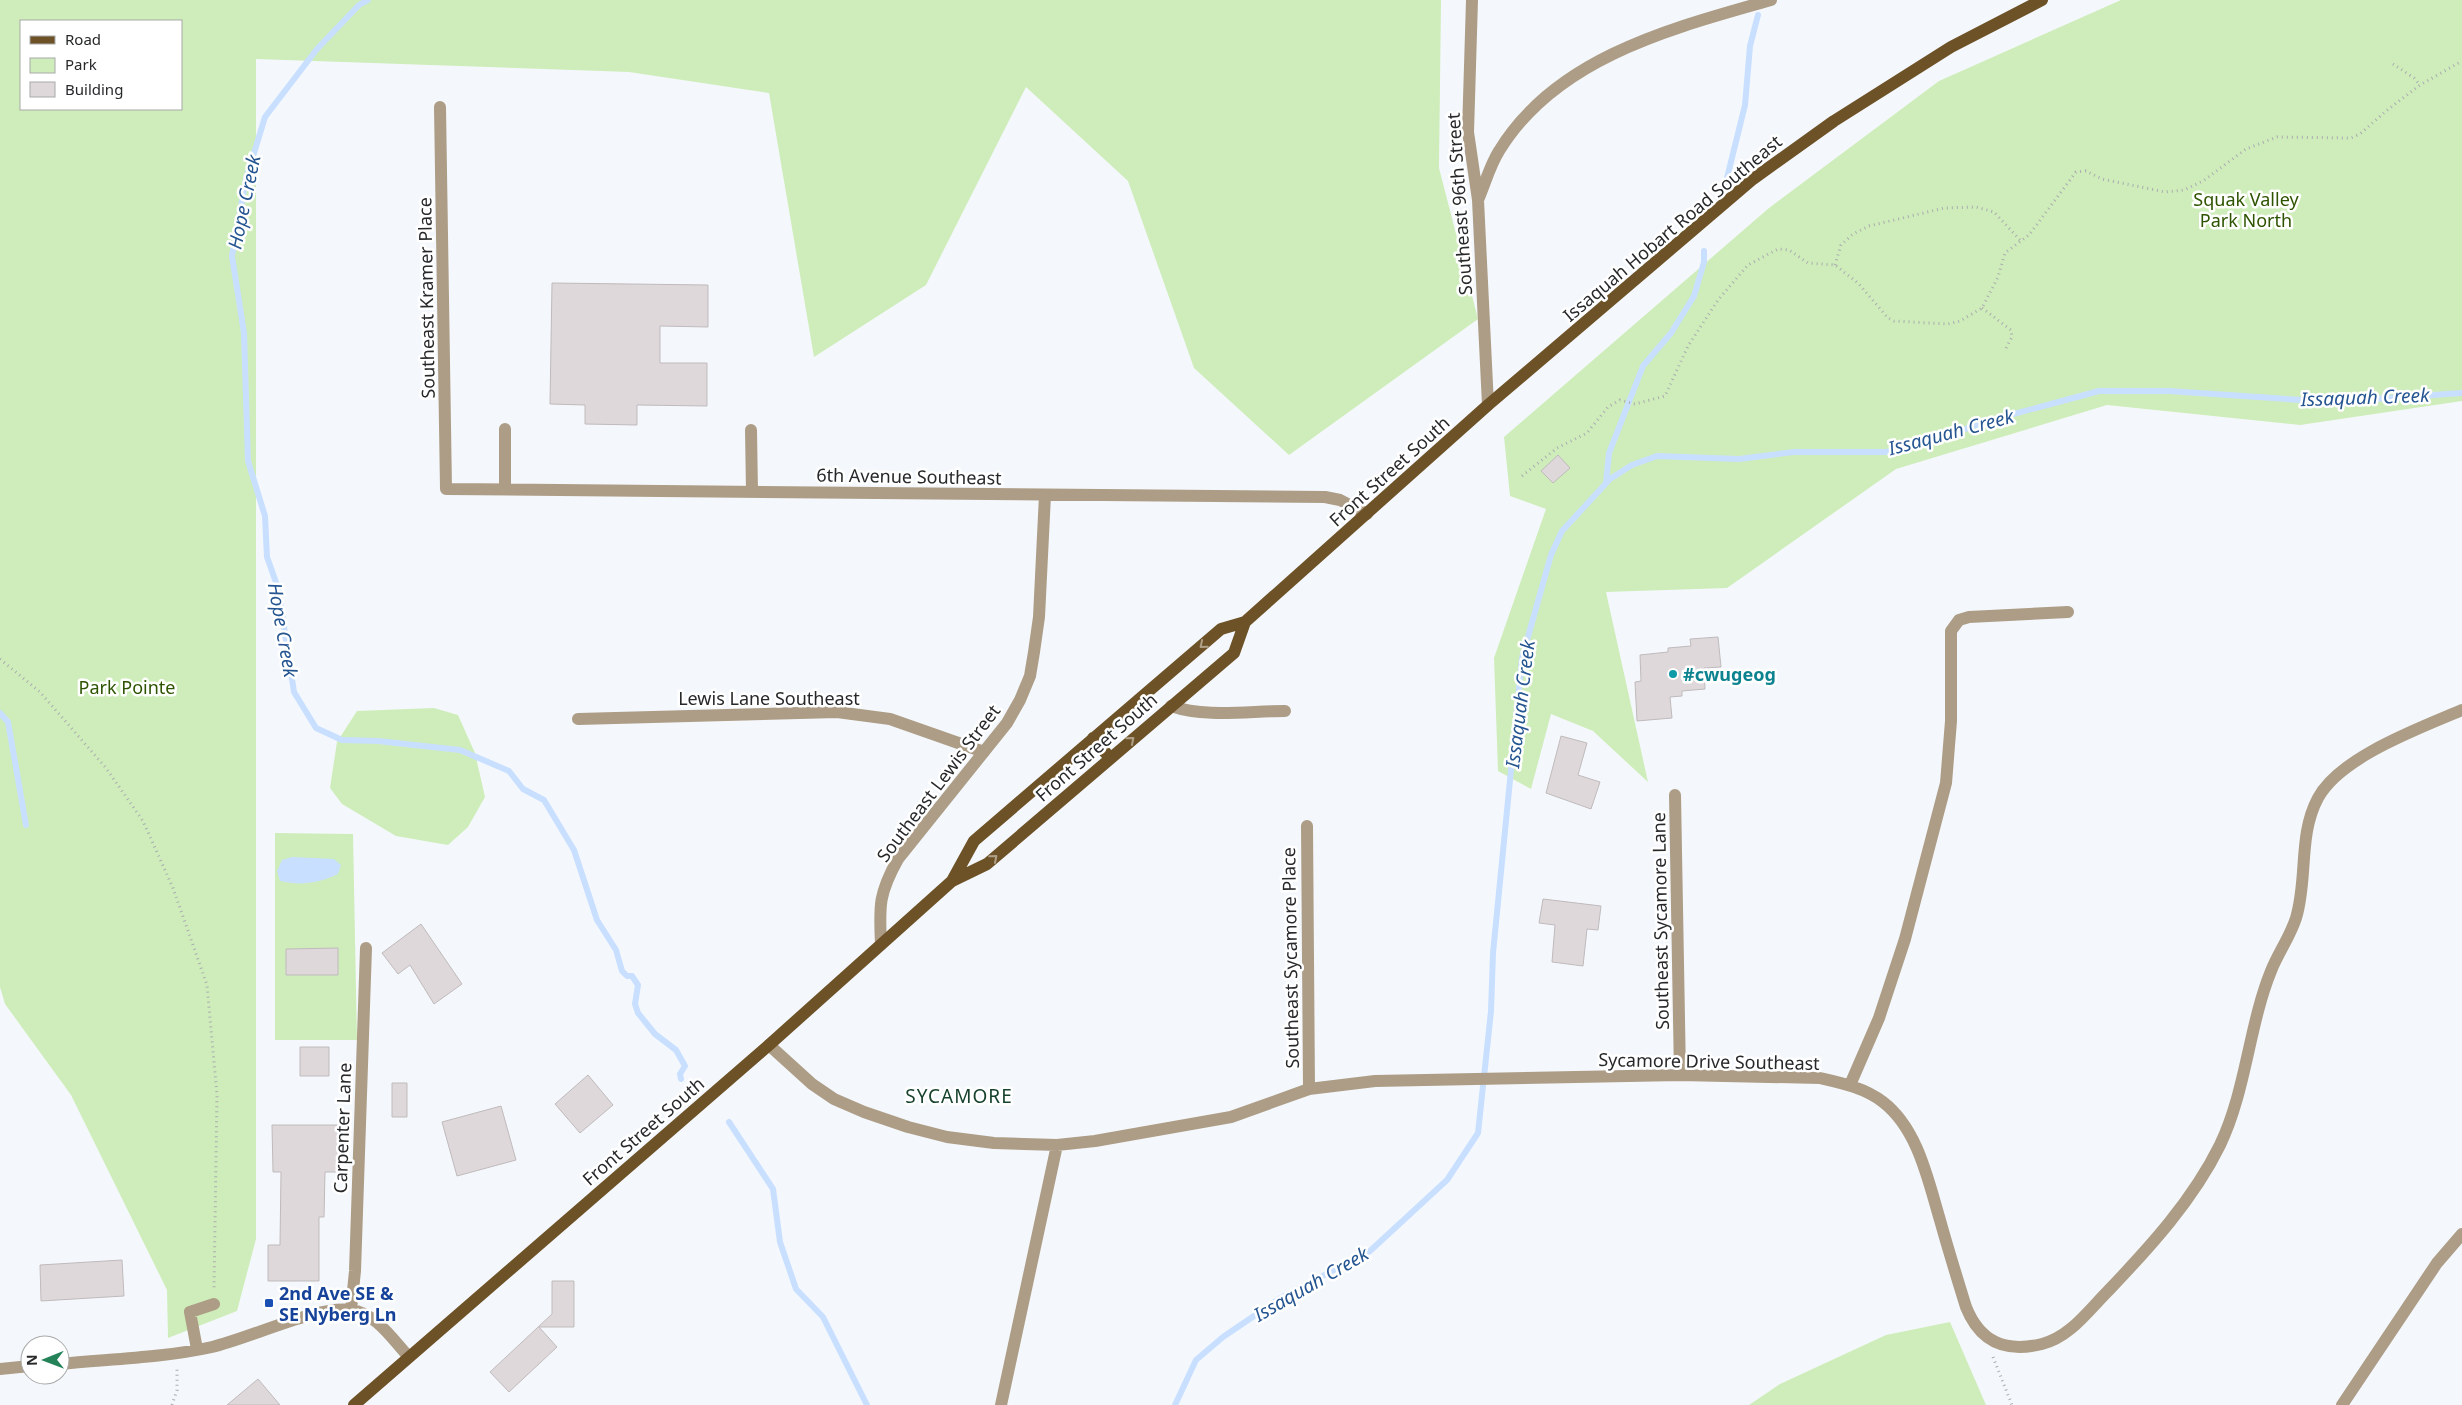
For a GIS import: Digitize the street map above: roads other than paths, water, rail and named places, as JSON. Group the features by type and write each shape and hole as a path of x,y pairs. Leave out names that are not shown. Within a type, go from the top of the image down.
{"main road":[{"name":"Issaquah Hobart Road Southeast","path":"1488,405 1753,179 1834,121 1951,47 2042,0"},
{"name":"Front Street South","path":"952,881 974,841 1221,629 1245,622 1488,405"},
{"name":"Front Street South","path":"354,1405 769,1045 952,881 987,864 1234,653 1245,622"},
{"path":"1093,738 1110,758"}],"street":[{"name":"Southeast 96th Street","path":"1472,0 1468,132 1478,200 1488,405"},
{"path":"1478,200 1498,152 1517,125 1543,100 1582,70 1620,50 1666,30 1771,0"},
{"name":"Southeast Kramer Place","path":"440,107 446,489"},
{"path":"505,429 505,489"},
{"path":"751,430 752,492"},
{"name":"6th Avenue Southeast","path":"446,489 1325,497 1340,500 1367,514"},
{"name":"Southeast Lewis Street","path":"880,944 879,903 898,859 1007,723 1020,700 1030,676 1039,617 1045,495"},
{"path":"1850,1085 1880,1018 1904,939 1946,783 1951,721 1951,631 1959,620 1969,617 2068,612"},
{"path":"1171,706 1185,711 1203,712 1285,710"},
{"name":"Sycamore Drive Southeast","path":"769,1045 812,1084 834,1099 864,1112 947,1136 994,1143 1057,1145 1123,1136 1230,1116 1309,1089 1375,1081 1680,1075 1820,1078 1850,1085 1862,1089 1883,1102 1898,1116 1912,1139 1924,1170 1973,1325 1986,1338 1999,1344 2034,1346 2051,1342 2069,1331 2126,1272 2172,1220 2221,1144 2236,1101 2271,972 2296,917 2300,900 2308,830 2318,799 2326,785 2344,767 2462,710"},
{"name":"Lewis Lane Southeast","path":"578,719 735,713 845,712 890,719 984,752"},
{"name":"Southeast Sycamore Lane","path":"1675,795 1680,1075"},
{"name":"Southeast Sycamore Place","path":"1307,826 1309,1089"},
{"name":"Carpenter Lane","path":"350,1310 355,1262 366,948"},
{"path":"1001,1405 1057,1145"},
{"path":"2342,1405 2437,1263 2462,1234"},
{"path":"197,1350 190,1312 214,1304"},
{"path":"70,1363 197,1350 254,1335 336,1309 350,1310 373,1319 409,1357"},
{"path":"0,1369 20,1367"}],"water":[{"path":"292,857 334,859 341,865 338,874 324,880 303,883 280,881 277,871 282,860"}],"waterway":[{"name":"Hope Creek","path":"368,0 359,5 317,49 265,117 246,179 232,256 244,333 248,461 265,516 267,557 278,588 294,692 316,728 342,740 378,741 460,750 509,771 523,789 544,800 574,850 597,920 616,950 622,971 627,976 632,976 638,985 635,1004 638,1013 655,1034 676,1050 685,1066 680,1074 681,1079"},
{"path":"1726,182 1745,105 1750,46 1758,15"},
{"path":"1606,483 1609,453 1643,366 1671,333 1694,296 1704,262 1704,251"},
{"name":"Issaquah Creek","path":"1175,1405 1196,1360 1223,1337 1279,1299 1370,1251 1447,1180 1478,1133 1491,1011 1493,953 1522,658 1551,555 1562,531 1610,479 1632,465 1657,456 1739,459 1794,452 1886,452 1942,437 1995,419 2099,391 2169,391 2331,402 2462,393"},
{"path":"0,713 8,722 26,825"},
{"name":"Hope Creek","path":"729,1122 773,1189 780,1242 796,1289 823,1317 867,1405"}],"place":[{"name":"#cwugeog","path":"1673,674"},
{"name":"2nd Ave SE & SE Nyberg Ln","path":"269,1303"}],"district":[{"name":"SYCAMORE","path":"959,1096"}],"park label":[{"name":"Squak Valley Park North","path":"2246,209"},
{"name":"Park Pointe","path":"127,687"}]}
